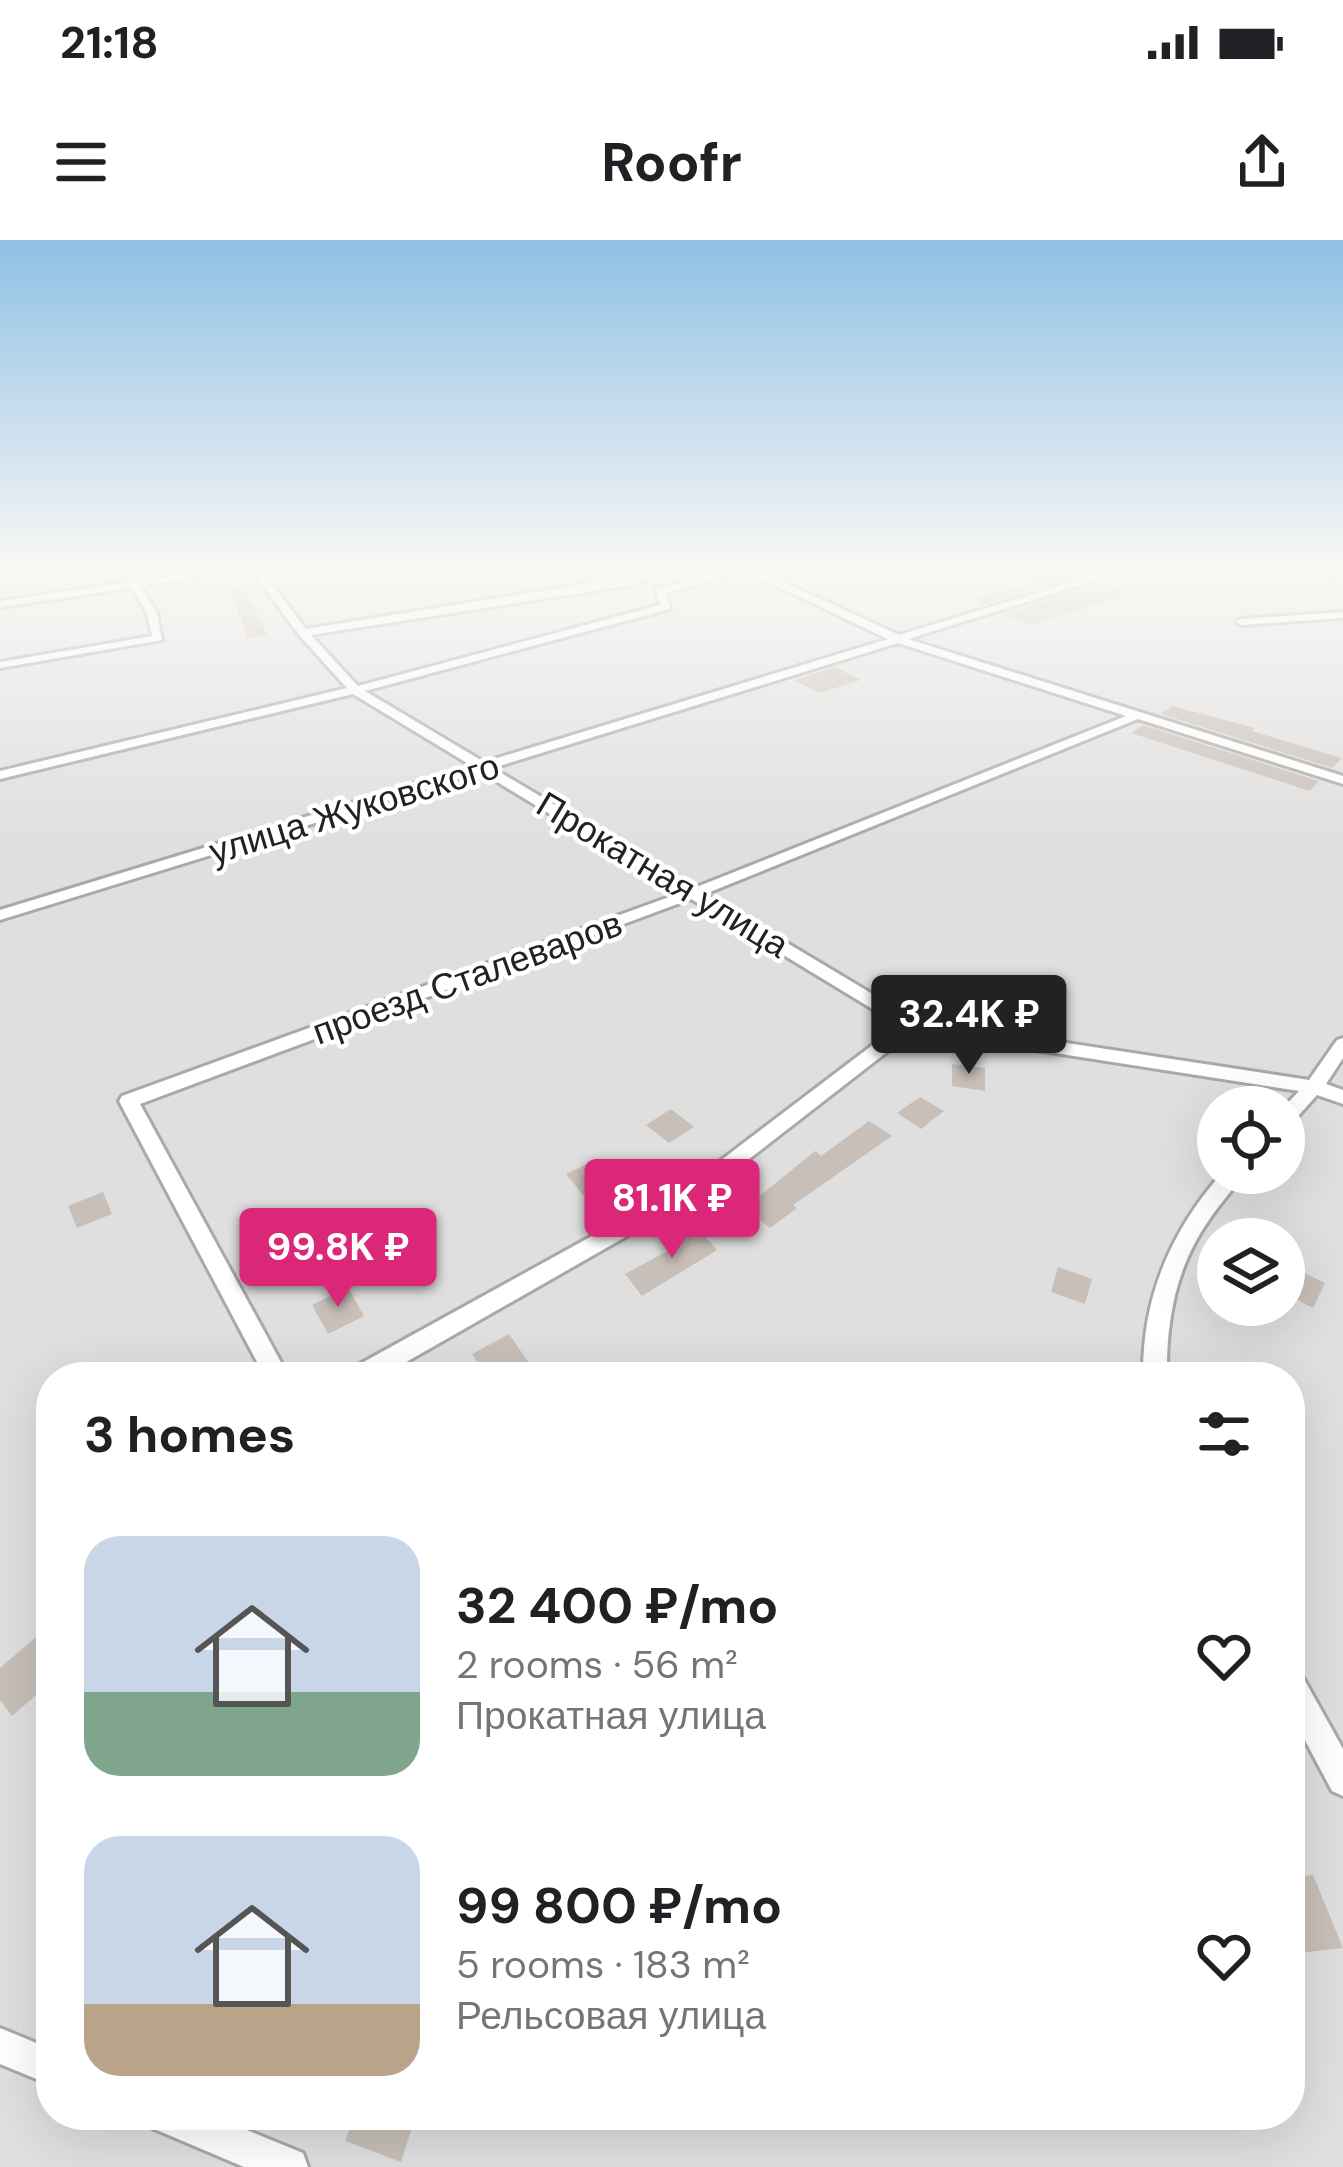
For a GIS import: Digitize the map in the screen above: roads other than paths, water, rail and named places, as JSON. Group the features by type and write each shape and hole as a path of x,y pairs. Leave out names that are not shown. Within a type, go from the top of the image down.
{"street":[{"name":"Прокатная улица","path":"329,661 355,689 910,1024 1314,1087 1343,1097"},
{"path":"0,775 461,661"},
{"name":"улица Жуковского","path":"0,915 837,661"},
{"path":"966,661 1343,780"},
{"name":"проезд Сталеваров","path":"269,1362 129,1102 694,893 1138,715"},
{"path":"385,1362 706,1182 910,1024"},
{"path":"1305,1097 1343,1044"},
{"path":"1156,1362 1158,1304 1174,1258 1219,1194"},
{"path":"1305,1710 1343,1780"},
{"path":"0,2046 36,2061"},
{"path":"201,2130 290,2167"}]}
